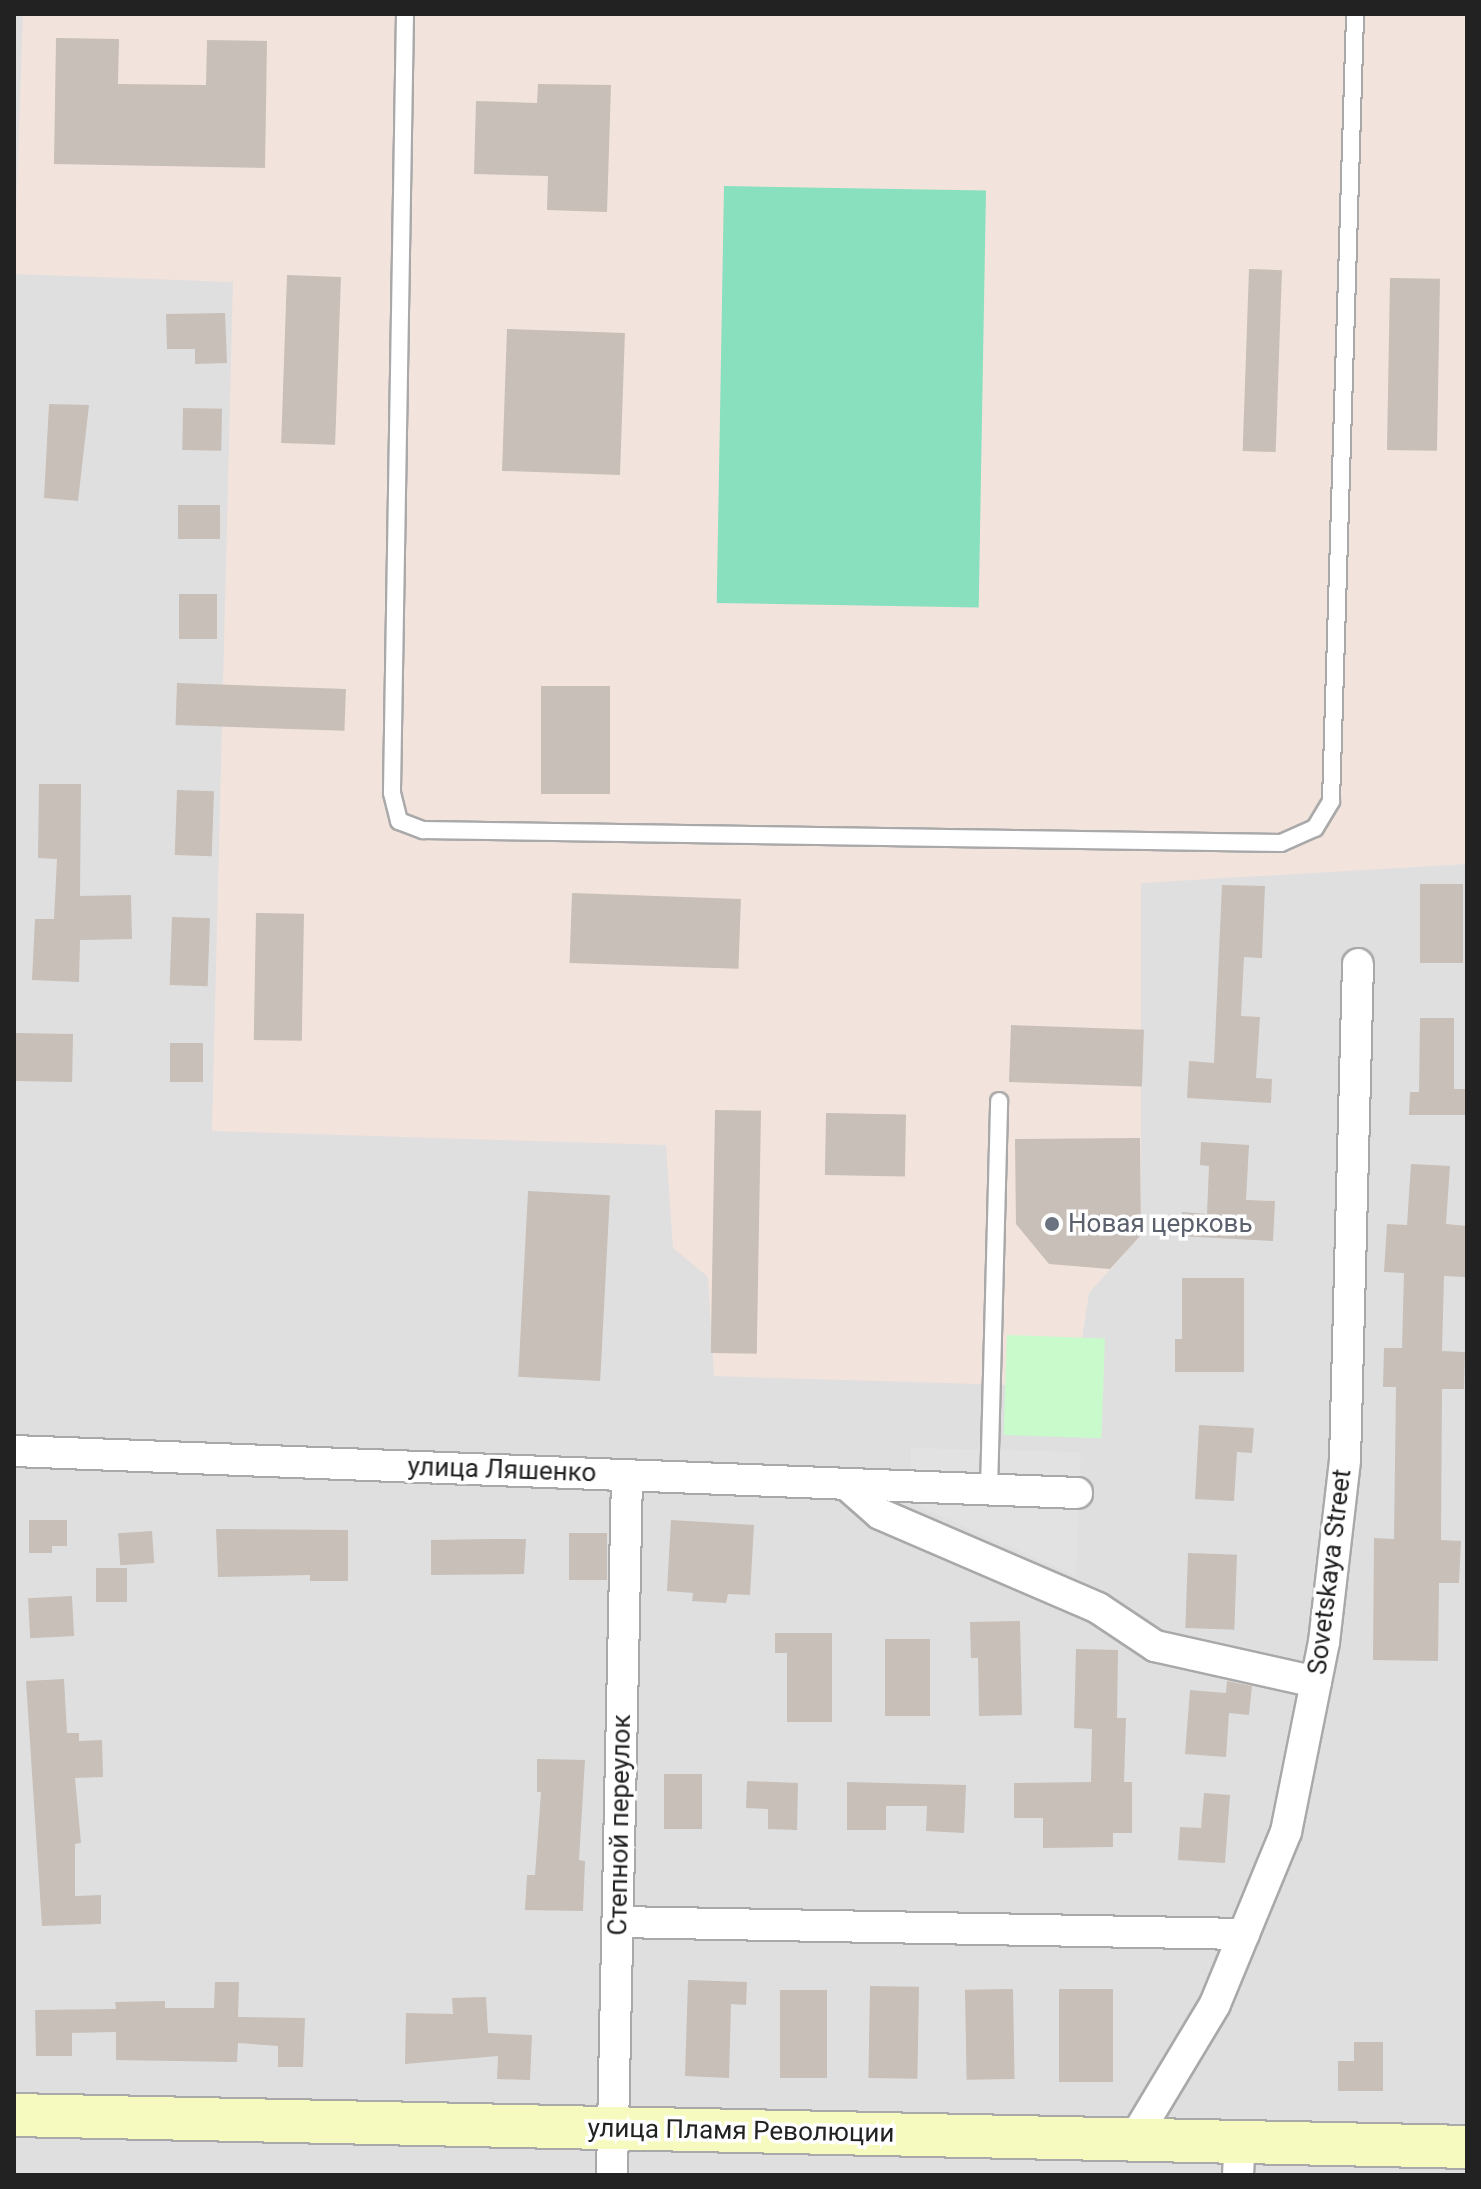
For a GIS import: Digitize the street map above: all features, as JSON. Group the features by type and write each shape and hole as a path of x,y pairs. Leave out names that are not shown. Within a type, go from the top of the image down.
{"street":[{"name":"Sovetskaya Street","path":"1134,2139 1215,2004 1286,1832 1316,1682 1345,1460 1358,964"},
{"name":"улица Ляшенко","path":"14,1451 1077,1493"},
{"name":"Степной переулок","path":"612,2175 627,1475"},
{"path":"846,1484 880,1514 1098,1608 1155,1646 1316,1682"},
{"path":"618,1922 1244,1934"},
{"name":"улица Пламя Революции","path":"14,2115 1134,2139 1239,2158 1467,2147"}],"lane":[{"path":"405,14 392,793 399,821 423,830 1281,843 1315,828 1331,801 1355,14"},
{"path":"989,1489 999,1101"}],"shaded area":[{"path":"14,14 1467,14 1467,2175 14,2175"},
{"path":"23,14 1467,14 1467,864 1141,883 1141,1235 1089,1293 1075,1387 714,1376 708,1277 673,1248 666,1145 212,1131 233,282 14,274"},
{"path":"911,1448 1081,1452 1076,1576 911,1503"}],"green space":[{"path":"724,186 986,191 979,608 717,603"},
{"path":"1007,1335 1105,1338 1101,1438 1004,1435"}],"building":[{"path":"56,38 119,39 118,84 206,85 207,40 267,41 265,168 54,164"},
{"path":"538,84 611,85 607,212 547,210 548,176 474,174 476,101 537,103"},
{"path":"1249,269 1282,270 1276,452 1243,451"},
{"path":"287,275 341,277 335,445 281,443"},
{"path":"1390,278 1440,279 1437,451 1387,450"},
{"path":"225,313 227,363 195,364 195,349 167,349 166,314"},
{"path":"507,329 625,333 620,475 502,471"},
{"path":"49,404 89,405 78,501 44,498"},
{"path":"183,408 222,409 221,451 182,450"},
{"path":"178,505 220,505 220,539 178,539"},
{"path":"179,594 217,594 217,639 179,639"},
{"path":"177,683 346,689 344,731 176,725"},
{"path":"541,686 610,686 610,794 541,794"},
{"path":"39,784 81,784 80,896 131,895 132,939 80,940 79,982 32,980 35,919 54,919 57,859 38,858"},
{"path":"177,790 214,791 212,856 175,855"},
{"path":"1420,884 1463,884 1463,963 1420,963"},
{"path":"1222,885 1265,886 1262,958 1244,957 1241,1016 1260,1017 1256,1078 1272,1079 1271,1103 1187,1098 1189,1061 1214,1063"},
{"path":"572,893 741,899 738,969 570,963"},
{"path":"256,913 304,914 302,1041 254,1040"},
{"path":"172,917 210,918 208,986 170,985"},
{"path":"1420,1018 1454,1018 1454,1089 1467,1089 1467,1115 1409,1115 1410,1092 1419,1092"},
{"path":"1011,1025 1144,1030 1142,1087 1009,1082"},
{"path":"16,1033 73,1034 72,1082 15,1081"},
{"path":"170,1043 203,1043 203,1082 170,1082"},
{"path":"715,1110 761,1111 757,1354 711,1353"},
{"path":"826,1113 906,1114 905,1176 825,1175"},
{"path":"1140,1138 1141,1235 1110,1269 1049,1264 1016,1224 1015,1139"},
{"path":"1201,1142 1249,1145 1246,1200 1275,1201 1273,1241 1180,1236 1182,1212 1207,1214 1209,1166 1200,1165"},
{"path":"1411,1164 1450,1166 1446,1224 1467,1226 1465,1277 1444,1276 1442,1351 1465,1352 1464,1389 1442,1389 1441,1540 1461,1541 1459,1583 1439,1583 1438,1661 1373,1660 1374,1538 1394,1539 1396,1387 1383,1387 1384,1348 1402,1348 1404,1273 1384,1272 1387,1224 1407,1225"},
{"path":"528,1191 610,1195 600,1381 518,1377"},
{"path":"1182,1278 1244,1278 1244,1372 1175,1372 1175,1339 1182,1339"},
{"path":"1199,1425 1254,1428 1252,1453 1237,1452 1234,1501 1195,1499"},
{"path":"29,1520 67,1520 67,1546 52,1546 52,1553 29,1553"},
{"path":"671,1520 754,1525 750,1595 728,1594 726,1603 692,1601 693,1593 667,1591"},
{"path":"216,1529 348,1530 348,1581 310,1581 310,1575 218,1577"},
{"path":"152,1531 154,1563 120,1565 118,1533"},
{"path":"569,1533 607,1533 607,1580 569,1580"},
{"path":"526,1539 524,1574 431,1575 431,1540"},
{"path":"1188,1553 1237,1555 1234,1630 1185,1628"},
{"path":"96,1568 127,1568 127,1602 96,1602"},
{"path":"72,1596 74,1636 30,1638 28,1598"},
{"path":"1020,1621 1022,1715 979,1716 978,1658 971,1658 970,1622"},
{"path":"775,1633 832,1633 832,1722 787,1722 787,1653 775,1653"},
{"path":"885,1639 930,1639 930,1716 885,1716"},
{"path":"1076,1649 1118,1650 1117,1718 1126,1718 1124,1782 1132,1782 1132,1833 1113,1833 1113,1847 1043,1848 1043,1818 1014,1818 1014,1783 1091,1782 1092,1729 1074,1728"},
{"path":"64,1679 67,1733 79,1733 79,1741 102,1740 103,1777 75,1778 81,1843 75,1844 75,1896 101,1895 101,1924 42,1926 26,1681"},
{"path":"1227,1681 1252,1686 1249,1715 1229,1713 1226,1757 1185,1754 1190,1690 1226,1693"},
{"path":"537,1759 585,1760 579,1860 585,1861 583,1911 525,1910 527,1875 535,1875 541,1792 537,1792"},
{"path":"664,1774 702,1774 702,1829 664,1829"},
{"path":"747,1781 798,1783 797,1830 768,1829 768,1809 746,1808"},
{"path":"847,1782 966,1785 964,1833 926,1831 927,1806 886,1806 886,1830 847,1830"},
{"path":"1204,1793 1230,1795 1225,1863 1178,1860 1180,1827 1201,1828"},
{"path":"688,1980 747,1982 746,2005 731,2004 729,2078 685,2076"},
{"path":"215,1982 239,1982 238,2017 305,2018 303,2067 278,2067 278,2046 238,2043 237,2062 116,2060 116,2032 72,2033 72,2056 36,2056 35,2010 116,2009 115,2002 165,2001 165,2008 214,2008"},
{"path":"870,1986 919,1987 917,2079 868,2078"},
{"path":"1013,1989 1015,2079 967,2080 965,1990"},
{"path":"1059,1989 1113,1989 1113,2082 1059,2082"},
{"path":"780,1990 827,1990 827,2078 780,2078"},
{"path":"486,1997 488,2033 532,2035 530,2080 497,2079 498,2056 405,2064 406,2013 453,2014 452,1998"},
{"path":"1354,2042 1383,2042 1383,2091 1338,2091 1338,2061 1354,2061"}],"place":[{"name":"Новая церковь","path":"1052,1224"}]}
